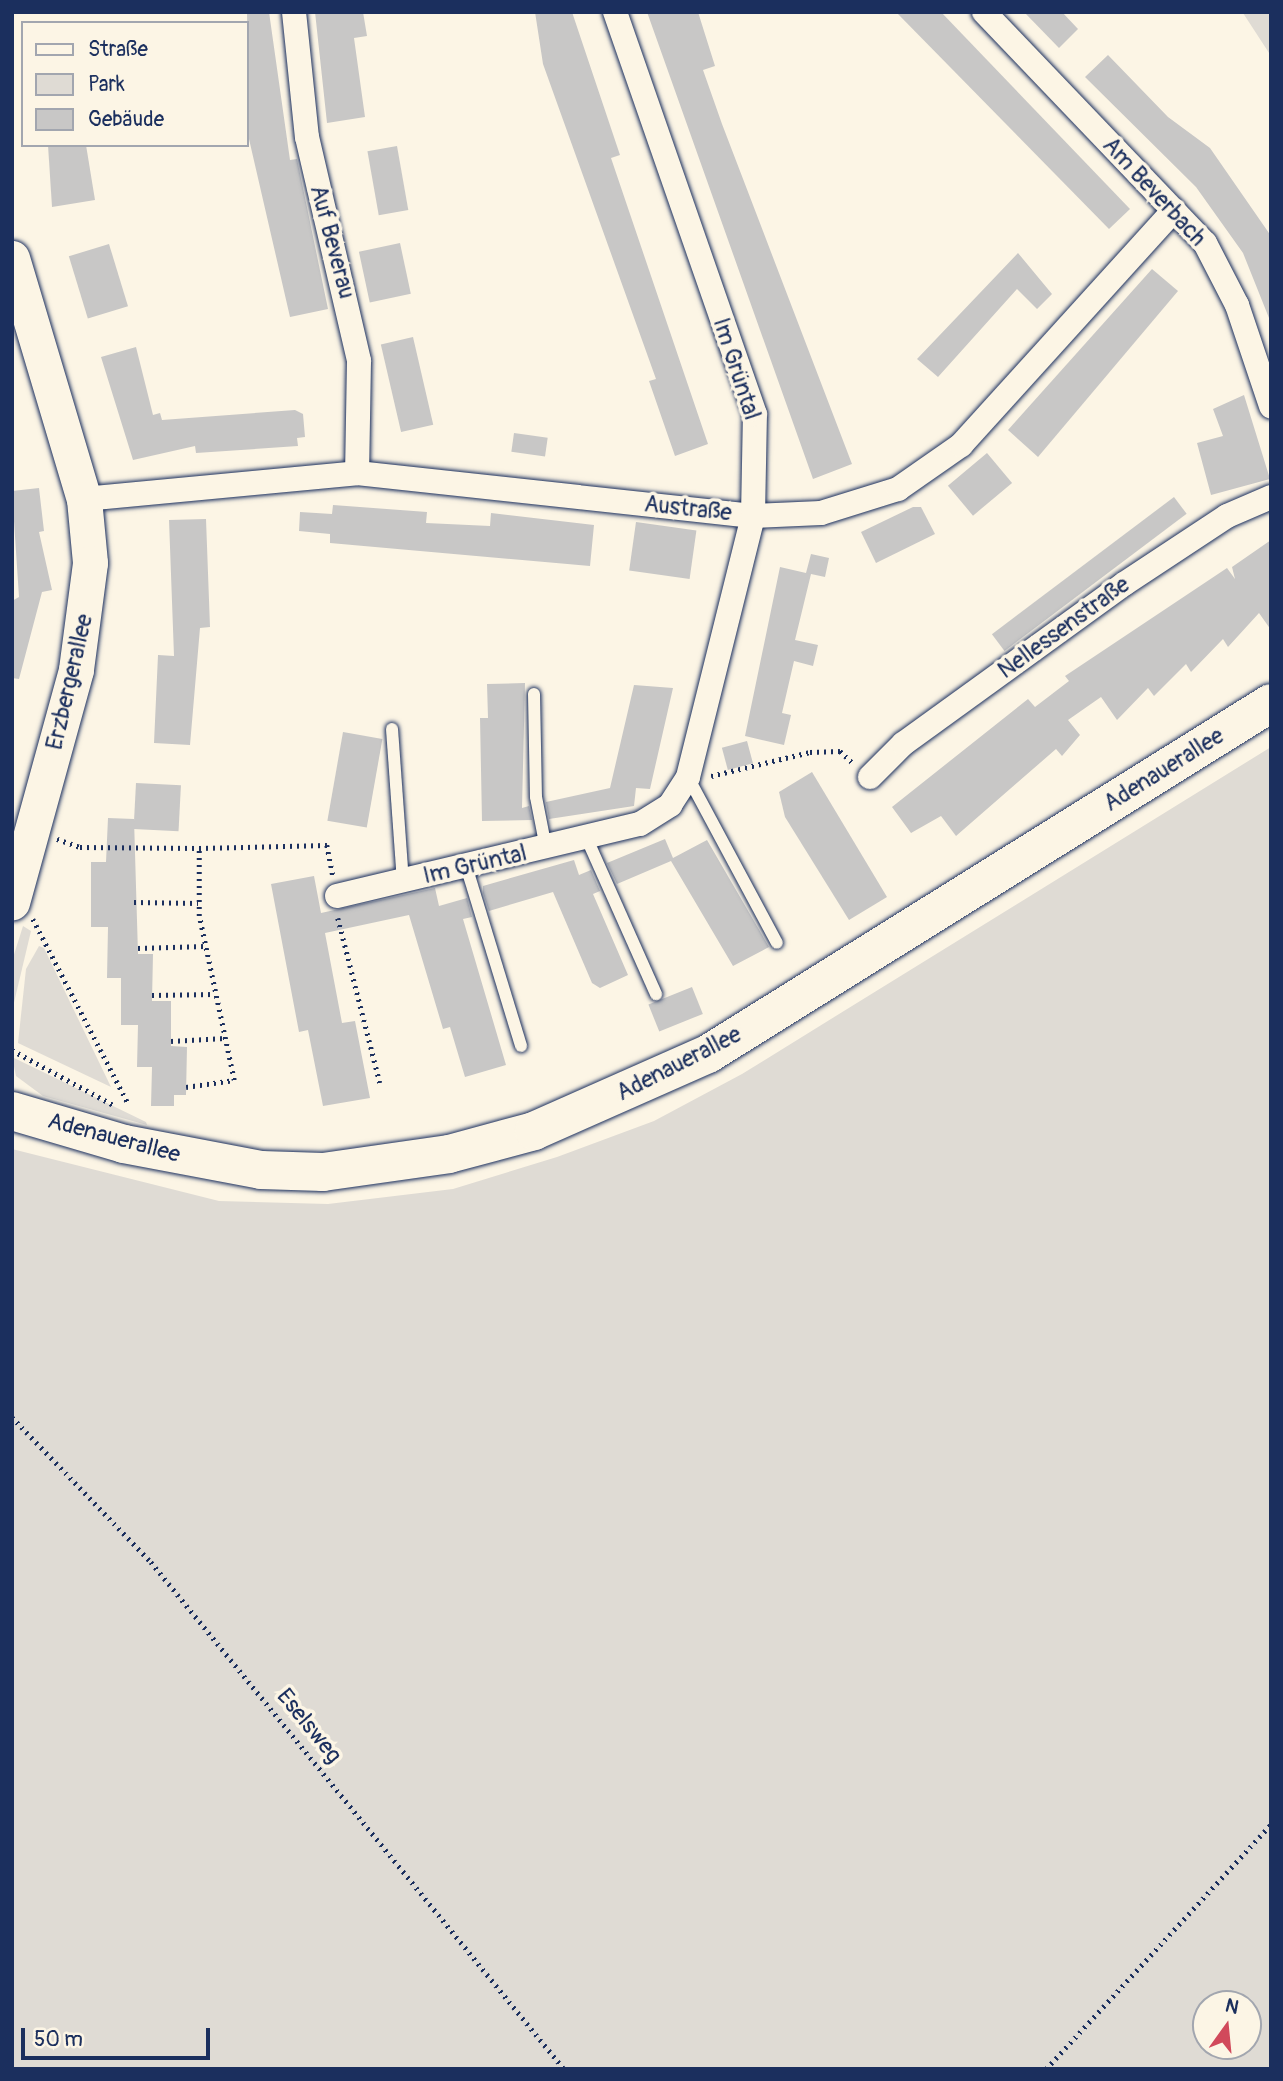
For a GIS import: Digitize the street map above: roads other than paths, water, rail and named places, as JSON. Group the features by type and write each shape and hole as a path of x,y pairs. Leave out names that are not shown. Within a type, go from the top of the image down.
{"main road":[{"name":"Adenauerallee","path":"12,1111 124,1144 261,1170 323,1172 449,1154 534,1130 708,1054 1271,703"}],"street":[{"name":"Auf Beverau","path":"294,12 307,136 359,361 357,473"},
{"name":"Im Grüntal","path":"337,896 467,869 587,839 658,815 689,779 753,516 755,414 615,12"},
{"name":"Am Beverbach","path":"984,12 1205,243 1237,305 1271,406"},
{"name":"Austraße","path":"84,499 357,473 753,516 821,513 898,489 961,445 1174,210"},
{"name":"Erzbergerallee","path":"12,258 84,499 90,562 87,621 32,831 17,906"},
{"name":"Nellessenstraße","path":"870,777 903,744 1124,584 1227,516 1271,497"}],"lane":[{"name":"Im Grüntal","path":"534,694 536,797 546,848"},
{"name":"Im Grüntal","path":"392,729 396,848 403,882"},
{"path":"689,779 776,943"},
{"path":"587,839 656,994"},
{"path":"467,869 521,1046"}]}
